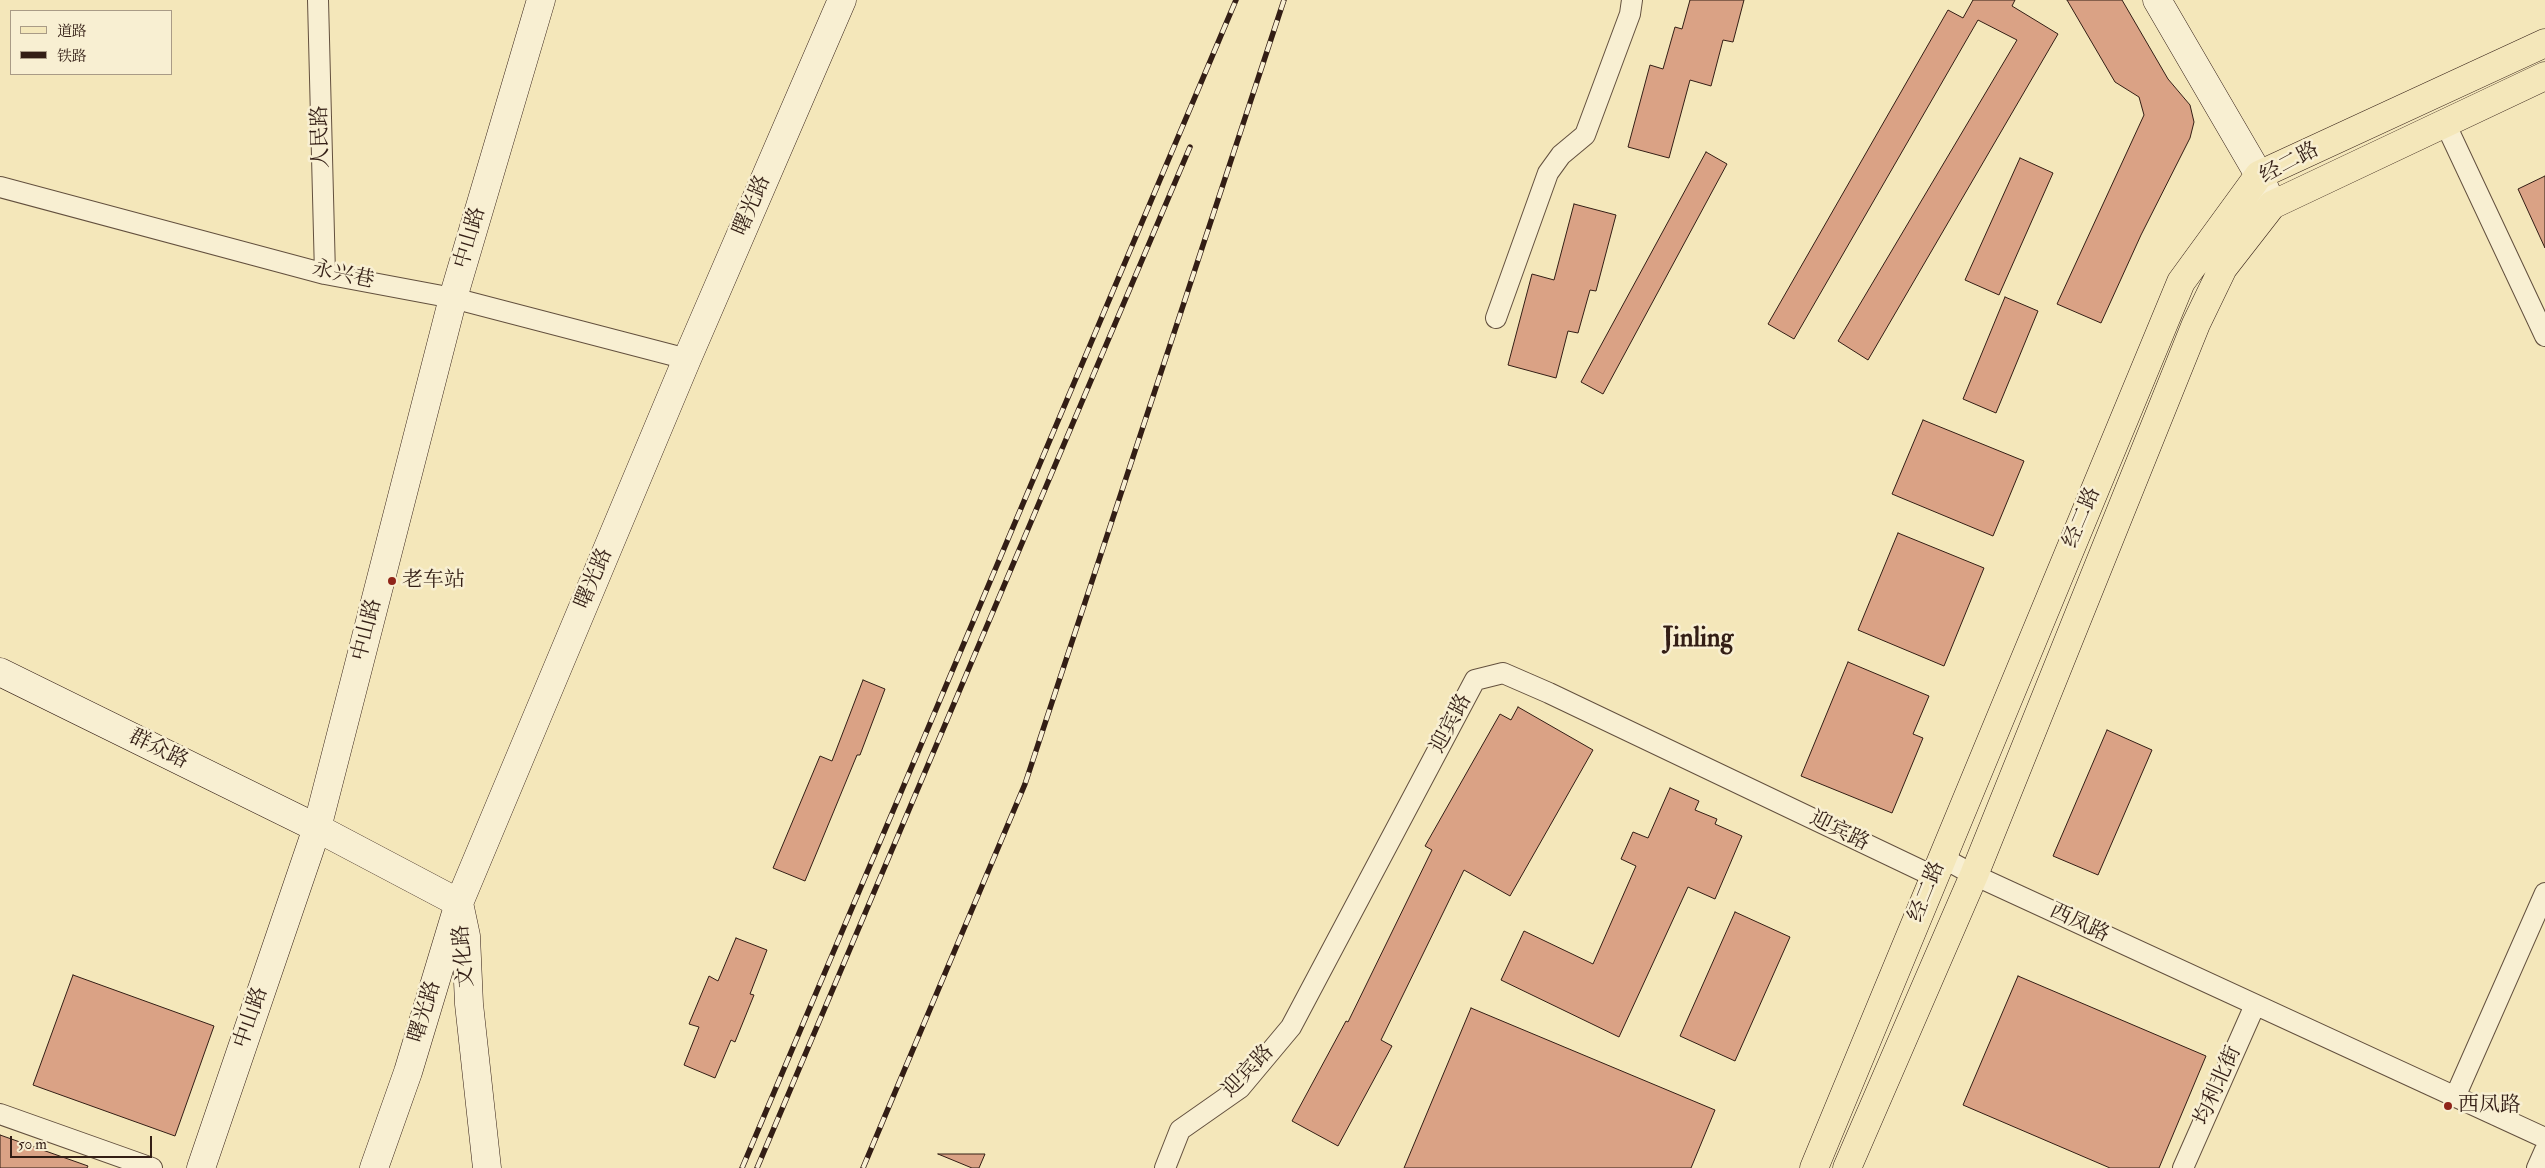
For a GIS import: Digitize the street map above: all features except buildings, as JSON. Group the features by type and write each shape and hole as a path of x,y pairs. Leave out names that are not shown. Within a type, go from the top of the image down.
{"main road":[{"name":"中山路","path":"201,1168 317,828 453,298 541,0"},
{"name":"曙光路","path":"374,1168 408,1072 459,903 687,359 842,0"},
{"path":"2157,0 2259,175 2272,205"},
{"name":"经二路","path":"1814,1168 2182,282 2259,175 2545,43"},
{"name":"经二路","path":"1847,1168 1974,875 2196,324 2223,268 2272,205 2545,76"},
{"name":"群众路","path":"0,672 317,828"},
{"name":"文化路","path":"317,828 459,903 466,936 469,1004 488,1168"}],"street":[{"name":"人民路","path":"318,0 325,274"},
{"path":"1496,318 1548,173 1561,155 1585,135 1630,14 1632,0"},
{"path":"2445,123 2545,336"},
{"name":"永兴巷","path":"0,187 325,274 453,298 687,359"},
{"name":"迎宾路","path":"1164,1168 1180,1130 1240,1088 1291,1027 1476,680 1502,673 1938,867"},
{"name":"西凤路","path":"1938,867 1974,875 2545,1138"},
{"path":"2455,1096 2545,893"},
{"name":"均利北街","path":"2183,1168 2255,1005"},
{"path":"0,1114 152,1168"},
{"path":"2537,1168 2545,1150"}],"railway":[{"path":"742,1168 1236,0"},
{"path":"863,1168 1025,784 1284,0"},
{"path":"757,1168 1190,147"}],"place":[{"name":"老车站","path":"392,581"},
{"name":"西凤路","path":"2448,1106"}],"district":[{"name":"Jinling","path":"1698,640"}]}
